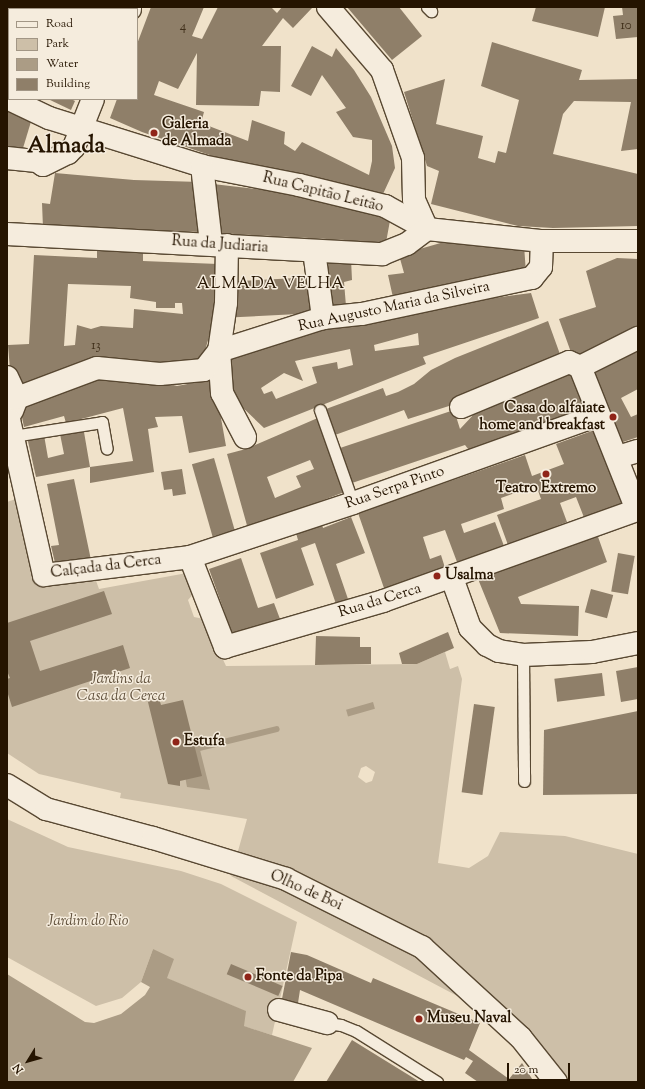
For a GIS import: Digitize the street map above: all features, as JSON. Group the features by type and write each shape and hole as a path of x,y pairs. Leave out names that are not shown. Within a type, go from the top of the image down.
{"street":[{"path":"328,7 382,70 413,158 414,200 427,229"},
{"name":"Rua Capitão Leitão","path":"11,100 49,118 82,127 202,166 298,184 385,206 427,229 542,241 638,241"},
{"path":"7,158 37,161 43,165 72,149 93,100"},
{"path":"202,166 219,244 226,302 219,351 222,393 245,437"},
{"name":"Rua da Judiaria","path":"7,234 219,244 382,254 407,244 427,229"},
{"name":"Rua Augusto Maria da Silveira","path":"219,351 323,318 362,314 532,278 540,267 542,241"},
{"path":"314,251 323,318"},
{"path":"580,367 638,338"},
{"path":"17,398 97,368 160,374 204,370 219,351"},
{"path":"461,407 569,362 580,367 599,415 628,454"},
{"path":"7,377 17,398 10,426"},
{"name":"Rua Serpa Pinto","path":"190,556 353,503 599,415"},
{"name":"Calçada da Cerca","path":"10,426 44,575 190,556"},
{"name":"Rua da Cerca","path":"190,556 225,647 452,578 637,510 628,454"},
{"path":"452,578 475,634 493,649 523,655 592,652 638,643"},
{"name":"Olho de Boi","path":"7,785 46,809 153,838 286,879 422,947 521,1038 556,1082"},
{"path":"279,1010 327,1022"}],"lane":[{"path":"320,410 353,503"},
{"path":"10,426 102,422 107,449"},
{"path":"523,655 524,781"},
{"path":"327,1022 342,1024 356,1031 438,1082"}],"green space":[{"name":"Jardins da Casa da Cerca","path":"19,498 41,585 94,575 99,589 187,573 195,592 188,600 194,617 204,619 226,666 417,664 445,652 450,669 458,666 462,679 438,863 469,868 488,856 500,832 565,836 638,854 638,1082 570,1082 527,1033 231,876 247,819 120,798 121,793 39,774 7,753 7,502","holes":["366,766 375,772 372,781 366,783 358,777 361,768"]},
{"name":"Jardim do Rio","path":"7,819 68,847 181,871 221,884 297,922 272,1035 243,1026 245,1011 166,978 153,949 141,982 122,998 96,1006 7,957"}],"water":[{"path":"373,702 375,709 348,716 346,710"},
{"path":"180,748 200,750 210,790 187,787"},
{"path":"153,949 174,959 167,978 246,1011 244,1026 312,1048 293,1082 7,1082 7,974 85,1022 94,1023 121,1014 145,995 150,987 141,982"}],"building":[{"path":"111,7 113,8 68,8"},
{"path":"151,7 204,7 192,36 202,39 218,7 271,7 277,13 282,7 312,8 293,28 283,18 262,46 281,46 280,92 261,91 259,106 196,105 197,53 178,89 159,81 154,95 204,112 201,123 248,141 252,120 285,132 284,144 295,151 302,142 369,175 372,161 372,140 353,137 336,112 346,108 322,75 311,96 291,86 312,46 332,57 336,48 354,70 371,97 392,146 395,168 383,194 304,180 239,165 142,132 110,118 117,100 138,100 138,41"},
{"path":"347,7 399,7 422,36 392,60"},
{"path":"536,7 605,7 598,37 532,21"},
{"path":"622,7 638,7 638,37 616,39 613,16 623,15"},
{"path":"492,42 582,70 579,80 638,79 638,149 621,151 631,102 574,101 563,114 553,154 638,174 638,226 553,228 518,226 431,204 439,171 427,166 404,92 445,79 436,124 483,136 478,158 495,163 498,151 506,153 519,100 481,86"},
{"path":"50,100 73,100 75,101 71,110"},
{"path":"7,104 33,115 20,158 7,155"},
{"path":"55,173 134,180 200,182 202,232 43,228 42,203 50,204"},
{"path":"213,184 283,192 391,215 385,248 345,240 217,233"},
{"path":"444,242 524,245 526,273 394,302 388,275 404,273 399,255"},
{"path":"97,243 143,249 143,261 218,264 215,316 202,361 147,367 19,388 10,370 8,345 29,344 34,255 97,258","holes":["68,284 131,286 130,298 156,302 156,308 175,308 175,303 182,303 183,314 134,309 133,328 101,326 91,329 77,325 75,345 64,346"]},
{"path":"319,256 351,259 352,280 344,282 346,306 325,310"},
{"path":"617,258 638,259 638,332 573,358 559,319 596,307 586,271"},
{"path":"316,277 318,313 235,317 233,281"},
{"path":"531,293 539,318 423,357 426,364 264,428 239,404 220,365 271,338 472,301","holes":["418,333 419,345 375,351 374,345","350,349 353,365 338,369 337,362 312,367 317,383 276,399 272,391 264,394 261,388 284,373 303,381 295,361"]},
{"path":"548,321 561,357 485,388 449,406 408,419 404,410 335,435 326,409 383,388 386,396 398,392 414,384 431,370 455,358"},
{"path":"638,349 638,389 621,398 631,417 638,414 638,437 623,442 588,374"},
{"path":"571,369 585,407 472,454 465,445 352,483 340,448 454,410 460,429 476,412"},
{"path":"92,377 148,378 177,386 214,379 226,446 189,453 182,416 155,417 158,427 148,429 154,472 90,483 90,467 133,461 123,408 66,423 64,416 24,427 19,403"},
{"path":"320,417 347,491 248,529 227,454 246,449","holes":["310,460 314,469 296,476 301,487 275,498 267,477"]},
{"path":"600,428 628,504 585,520 576,497 560,503 567,522 508,545 497,515 541,499 536,485 501,498 504,509 461,524 464,533 495,522 504,546 457,562 445,530 423,537 430,559 441,555 446,571 385,591 358,513 525,455 532,476 564,464 556,444"},
{"path":"84,432 90,467 36,477 27,437 44,435 48,458 64,454 60,434"},
{"path":"214,458 235,530 213,536 192,464"},
{"path":"182,469 186,494 173,496 172,489 164,490 161,472"},
{"path":"74,479 91,560 56,567 51,546 59,545 47,484"},
{"path":"351,517 365,553 336,564 348,599 336,604 315,543 301,548 314,585 276,599 260,553 298,540 296,533 322,524 323,528"},
{"path":"597,534 607,562 518,597 521,604 579,606 578,636 500,633 478,579"},
{"path":"618,553 635,556 628,594 611,591"},
{"path":"241,558 258,608 274,603 280,619 233,636 209,569"},
{"path":"591,589 613,595 607,618 585,612"},
{"path":"104,591 112,614 30,641 40,671 123,645 130,668 12,707 7,691 7,679 10,678 7,671 7,623"},
{"path":"448,632 454,648 417,664 402,664 399,653"},
{"path":"316,636 360,637 360,647 371,647 371,664 315,665"},
{"path":"638,667 638,699 621,702 616,671"},
{"path":"602,673 605,696 557,702 554,679"},
{"name":"Estufa","path":"147,698 159,698 161,705 183,700 202,776 180,781 180,786 168,784"},
{"path":"474,704 495,707 482,795 462,792"},
{"path":"638,711 638,794 543,795 544,730"},
{"path":"291,952 307,955 371,983 373,978 480,1023 469,1050 509,1079 522,1063 534,1082 478,1082 465,1073 473,1061 466,1057 464,1060 300,990 298,1003 282,999"},
{"name":"Fonte da Pipa","path":"231,964 283,986 278,996 227,974"},
{"path":"352,1040 420,1082 326,1082"}],"waterway":[{"path":"195,749 277,729"}],"place":[{"name":"Galeria de Almada","path":"154,133"},
{"name":"Casa do alfaiate home and breakfast","path":"613,417"},
{"name":"Teatro Extremo","path":"546,474"},
{"name":"Usalma","path":"437,576"},
{"name":"Estufa","path":"176,742"},
{"name":"Fonte da Pipa","path":"248,977"},
{"name":"Museu Naval","path":"419,1019"}],"district":[{"name":"Almada","path":"66,147"},
{"name":"ALMADA VELHA","path":"271,285"}]}
